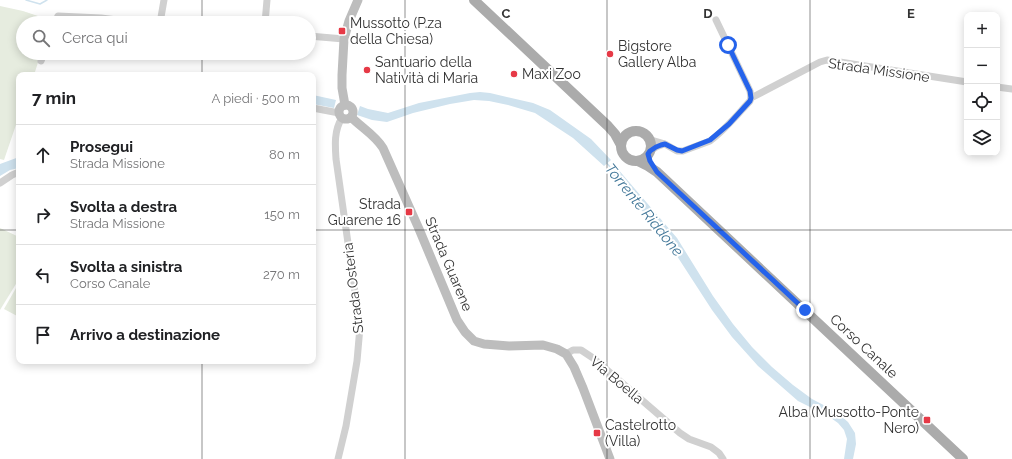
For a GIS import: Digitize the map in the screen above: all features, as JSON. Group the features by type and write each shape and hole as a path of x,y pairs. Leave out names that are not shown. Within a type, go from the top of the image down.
{"main road":[{"path":"345,113 342,88 344,40 349,21 358,0"},
{"name":"Corso Canale","path":"474,0 608,126 615,134 621,145 622,153 625,156 632,161 638,161 657,172 963,459"},
{"name":"Strada Guarene","path":"345,113 378,140 383,148 420,229 457,320 465,332 474,340 484,344 509,346 543,345 566,354"},
{"name":"Corso Canale","path":"608,126 622,133 628,134 638,132 644,134 650,142 650,161 657,172"},
{"path":"621,145 622,140 628,134"},
{"path":"638,161 649,153"},
{"path":"566,354 574,367 583,388 610,459"}],"street":[{"path":"161,16 164,0"},
{"path":"266,16 267,0"},
{"path":"716,20 750,91 751,98"},
{"path":"316,37 344,40"},
{"name":"Strada Missione","path":"648,138 682,151 710,140 729,124 751,98 820,62 827,60 964,82"},
{"path":"1000,87 1012,89"},
{"path":"316,108 345,113"},
{"name":"Strada Osteria","path":"338,459 346,426 357,361 360,327 335,146 339,122 345,113"},
{"path":"649,153 656,147 665,144"},
{"path":"0,183 16,173"},
{"name":"Via Boella","path":"566,354 573,350 580,350 593,358 680,433 689,439 711,447 719,453 723,459"}],"shaded area":[{"path":"0,6 38,16 16,16 16,60 39,60 35,72 16,72 16,125 4,160 0,159"},
{"path":"0,228 16,236 16,284 0,310"},
{"path":"16,288 16,315 4,309"}],"water":[{"path":"480,92 533,103 550,110 591,139 611,160 604,166 573,138 535,113 489,101 474,100 450,104 413,113 387,122 372,120 357,115 360,106 388,113 419,103"},
{"path":"316,96 336,100 334,108 316,105"},
{"path":"16,158 16,169 10,170 0,176 0,164"},
{"path":"617,168 677,238 713,296 752,347 793,385 812,399 835,411 848,422 855,433 856,444 853,459 844,459 847,439 844,430 838,423 828,416 798,401 758,366 732,337 712,310 664,236 610,174"}],"waterway":[{"path":"26,0 40,4 47,0"},
{"name":"Torrente Riddone","path":"606,162 614,172"}],"place":[{"name":"Mussotto (P.za della Chiesa)","path":"342,31"},
{"name":"Bigstore Gallery Alba","path":"610,54"},
{"name":"Santuario della Natività di Maria","path":"367,70"},
{"name":"Maxi Zoo","path":"514,74"},
{"name":"Strada Guarene 16","path":"409,212"},
{"name":"Alba (Mussotto-Ponte Nero)","path":"927,420"},
{"name":"Castelrotto (Villa)","path":"597,433"}],"route":[{"path":"728,45 750,91 750,101 729,124 710,140 682,151 665,144 661,145 650,151 648,154 650,161 657,172 805,310"}]}
